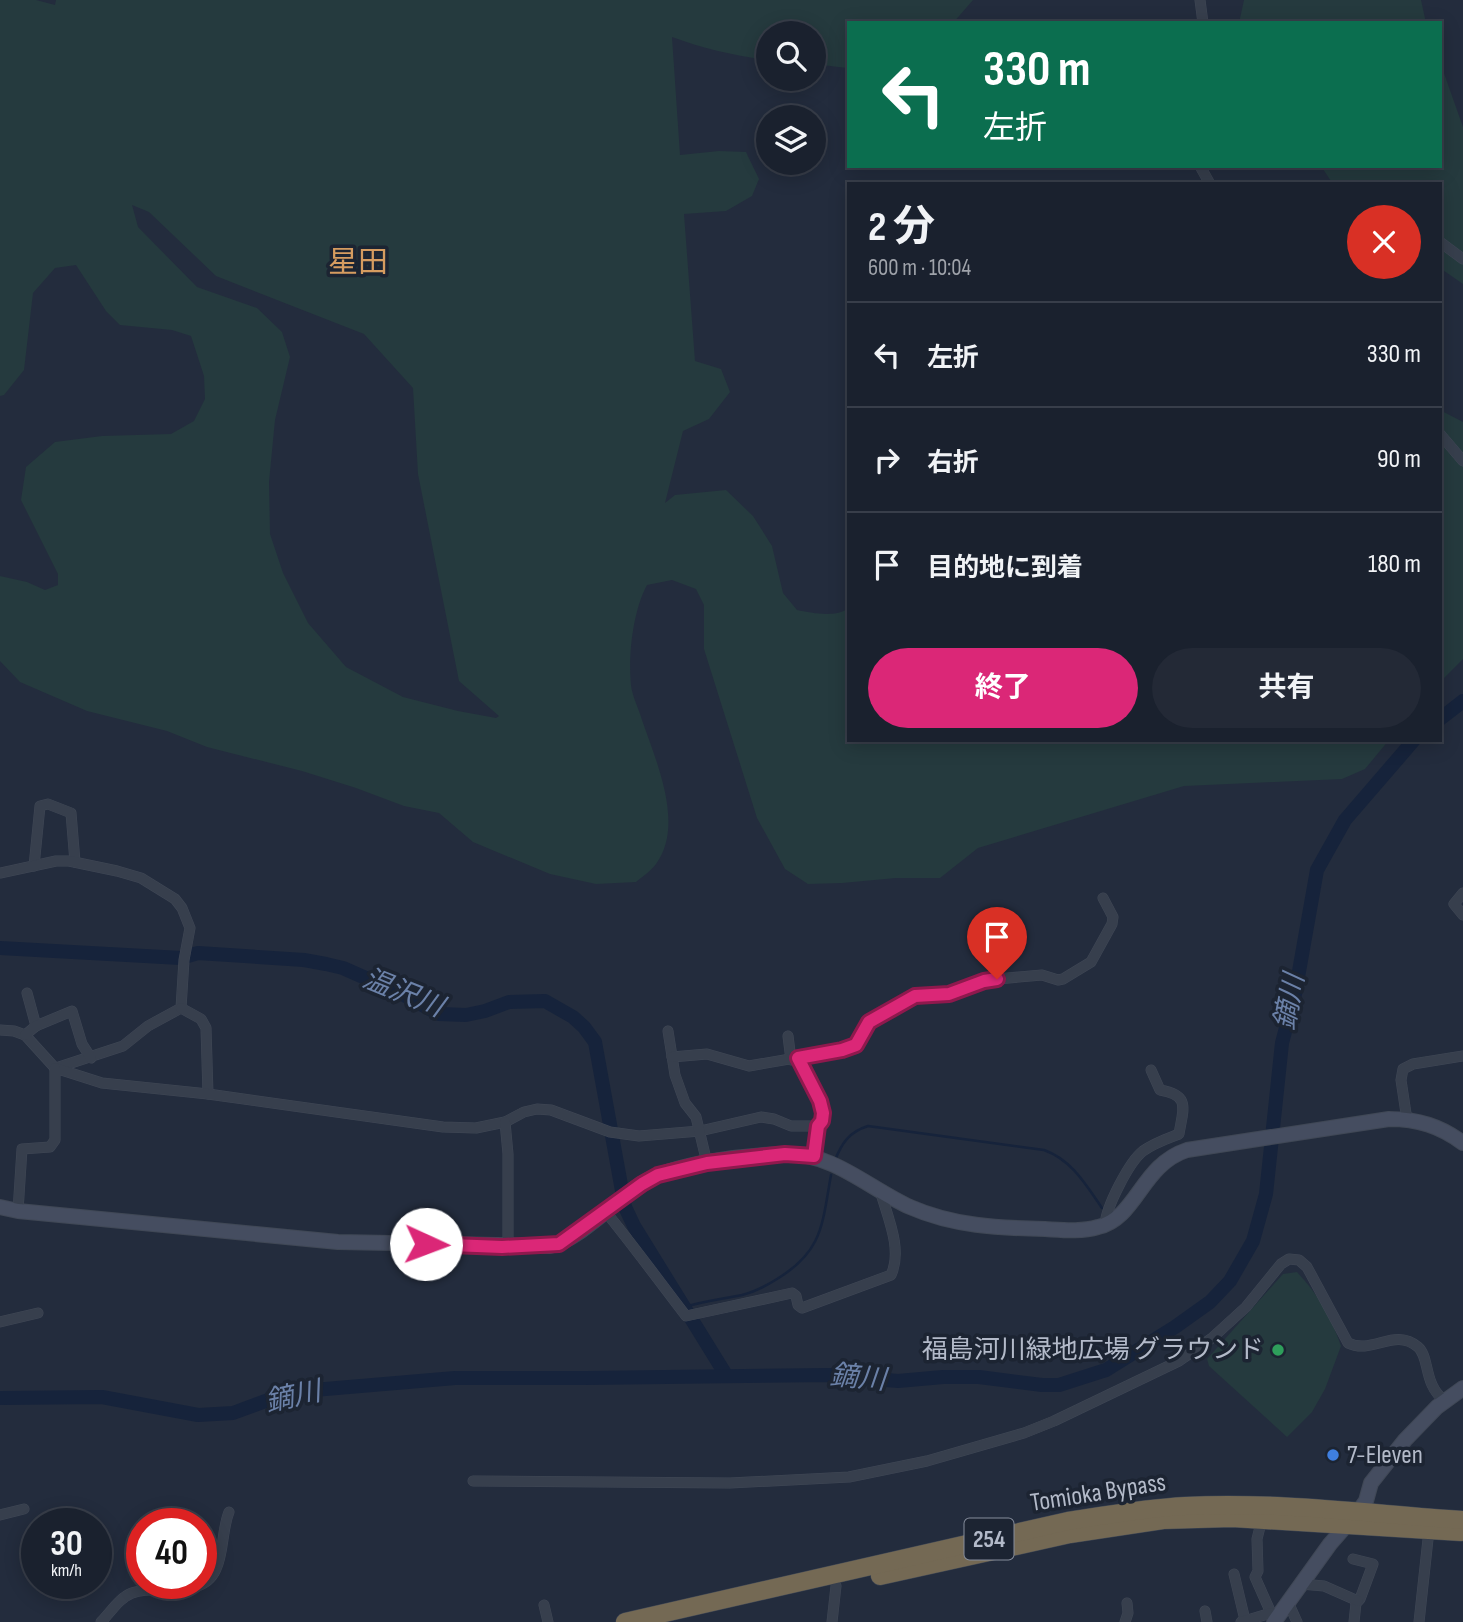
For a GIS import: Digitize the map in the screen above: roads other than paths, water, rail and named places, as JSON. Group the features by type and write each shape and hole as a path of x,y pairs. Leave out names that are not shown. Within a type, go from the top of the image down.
{"highway":[{"name":"Tomioka Bypass","path":"625,1622 1068,1521 1134,1511 1231,1505 1463,1532"},
{"name":"Tomioka Bypass","path":"678,1622 1070,1534 1136,1522 1200,1518 1463,1520"}],"street":[{"path":"1200,0 1203,21"},
{"path":"1442,243 1463,259"},
{"path":"1442,436 1463,461"},
{"path":"34,866 40,806 48,804 71,813 75,862"},
{"path":"0,873 56,861 75,862 141,878 175,899 190,928 181,1008"},
{"path":"1463,892 1454,904 1463,915"},
{"path":"673,1057 707,1054 749,1066 842,1050 856,1045 869,1022 915,996 949,994 997,979 1042,975 1063,979 1091,962 1112,924 1113,917 1103,898"},
{"path":"27,993 36,1026"},
{"path":"55,1068 65,1067 123,1046 148,1026 181,1008"},
{"path":"181,1008 201,1019 206,1028 208,1094"},
{"path":"25,1035 36,1026 72,1011 82,1044 91,1058"},
{"path":"0,1030 25,1035 55,1068 102,1083 208,1094 443,1127 476,1128 505,1122 524,1112 551,1110 610,1132 639,1136 700,1131 761,1117 791,1126 818,1126"},
{"path":"668,1031 675,1075 685,1103 696,1117 707,1163"},
{"path":"788,1036 794,1059 820,1101 823,1113 818,1126 814,1156"},
{"path":"1407,1120 1401,1080 1403,1069 1413,1064 1463,1056"},
{"path":"19,1211 22,1149 50,1147 55,1140 55,1068"},
{"path":"1105,1225 1110,1203 1135,1159 1155,1144 1179,1134 1184,1106 1181,1099 1174,1092 1160,1090 1151,1070"},
{"path":"0,1207 338,1241 508,1246 559,1244 642,1184 682,1168 785,1154 814,1156 831,1163 908,1206 936,1217 985,1227 1080,1230 1105,1225 1127,1209 1153,1172 1173,1156 1187,1150 1389,1119 1433,1126 1448,1132 1463,1143"},
{"path":"505,1122 508,1154 508,1246"},
{"path":"605,1211 686,1316 792,1293 802,1308 891,1275 895,1268 895,1246 880,1190"},
{"path":"473,1481 730,1483 849,1478 927,1461 1024,1433 1179,1361 1212,1338 1246,1307 1281,1264 1289,1259 1299,1260 1307,1267 1348,1343 1356,1347 1367,1347 1397,1338 1417,1346 1424,1355 1428,1378 1445,1401"},
{"path":"0,1322 38,1313"},
{"path":"1234,1574 1243,1621 1274,1617 1366,1501 1371,1483 1393,1454 1415,1428 1463,1388"},
{"path":"0,1515 21,1510"},
{"path":"101,1622 120,1601 132,1593 197,1587 209,1579 218,1564 229,1512"},
{"path":"1262,1519 1256,1539 1258,1571 1255,1577 1274,1617"},
{"path":"1419,1622 1429,1530"},
{"path":"1353,1559 1373,1564 1358,1601 1354,1622"},
{"path":"1301,1584 1324,1586 1358,1601"},
{"path":"832,1622 836,1586"},
{"path":"1288,1602 1297,1622"},
{"path":"1125,1622 1127,1603"},
{"path":"544,1605 548,1622"},
{"path":"1205,1611 1207,1622"}],"waterway":[{"name":"鏑川","path":"1442,717 1463,701"},
{"name":"鏑川","path":"0,1398 102,1397 198,1415 233,1413 290,1392 455,1378 830,1375 898,1381 979,1377 1059,1385 1106,1370 1210,1302 1230,1281 1253,1241 1266,1194 1282,1043 1295,994 1317,870 1345,820 1412,742"},
{"name":"温沢川","path":"0,948 181,958 198,953 304,960 343,968 439,1014 466,1015 509,1002 545,1001 573,1017 595,1042 625,1207 726,1375"},
{"path":"835,1160 847,1139 868,1126 1044,1150 1063,1160 1084,1182 1102,1208"},
{"path":"685,1307 751,1292 792,1269 804,1258 818,1235 831,1175"}],"place":[{"name":"福島河川緑地広場 グラウンド","path":"1278,1350"},
{"name":"7-Eleven","path":"1333,1455"}],"district":[{"name":"星田","path":"358,263"}]}
